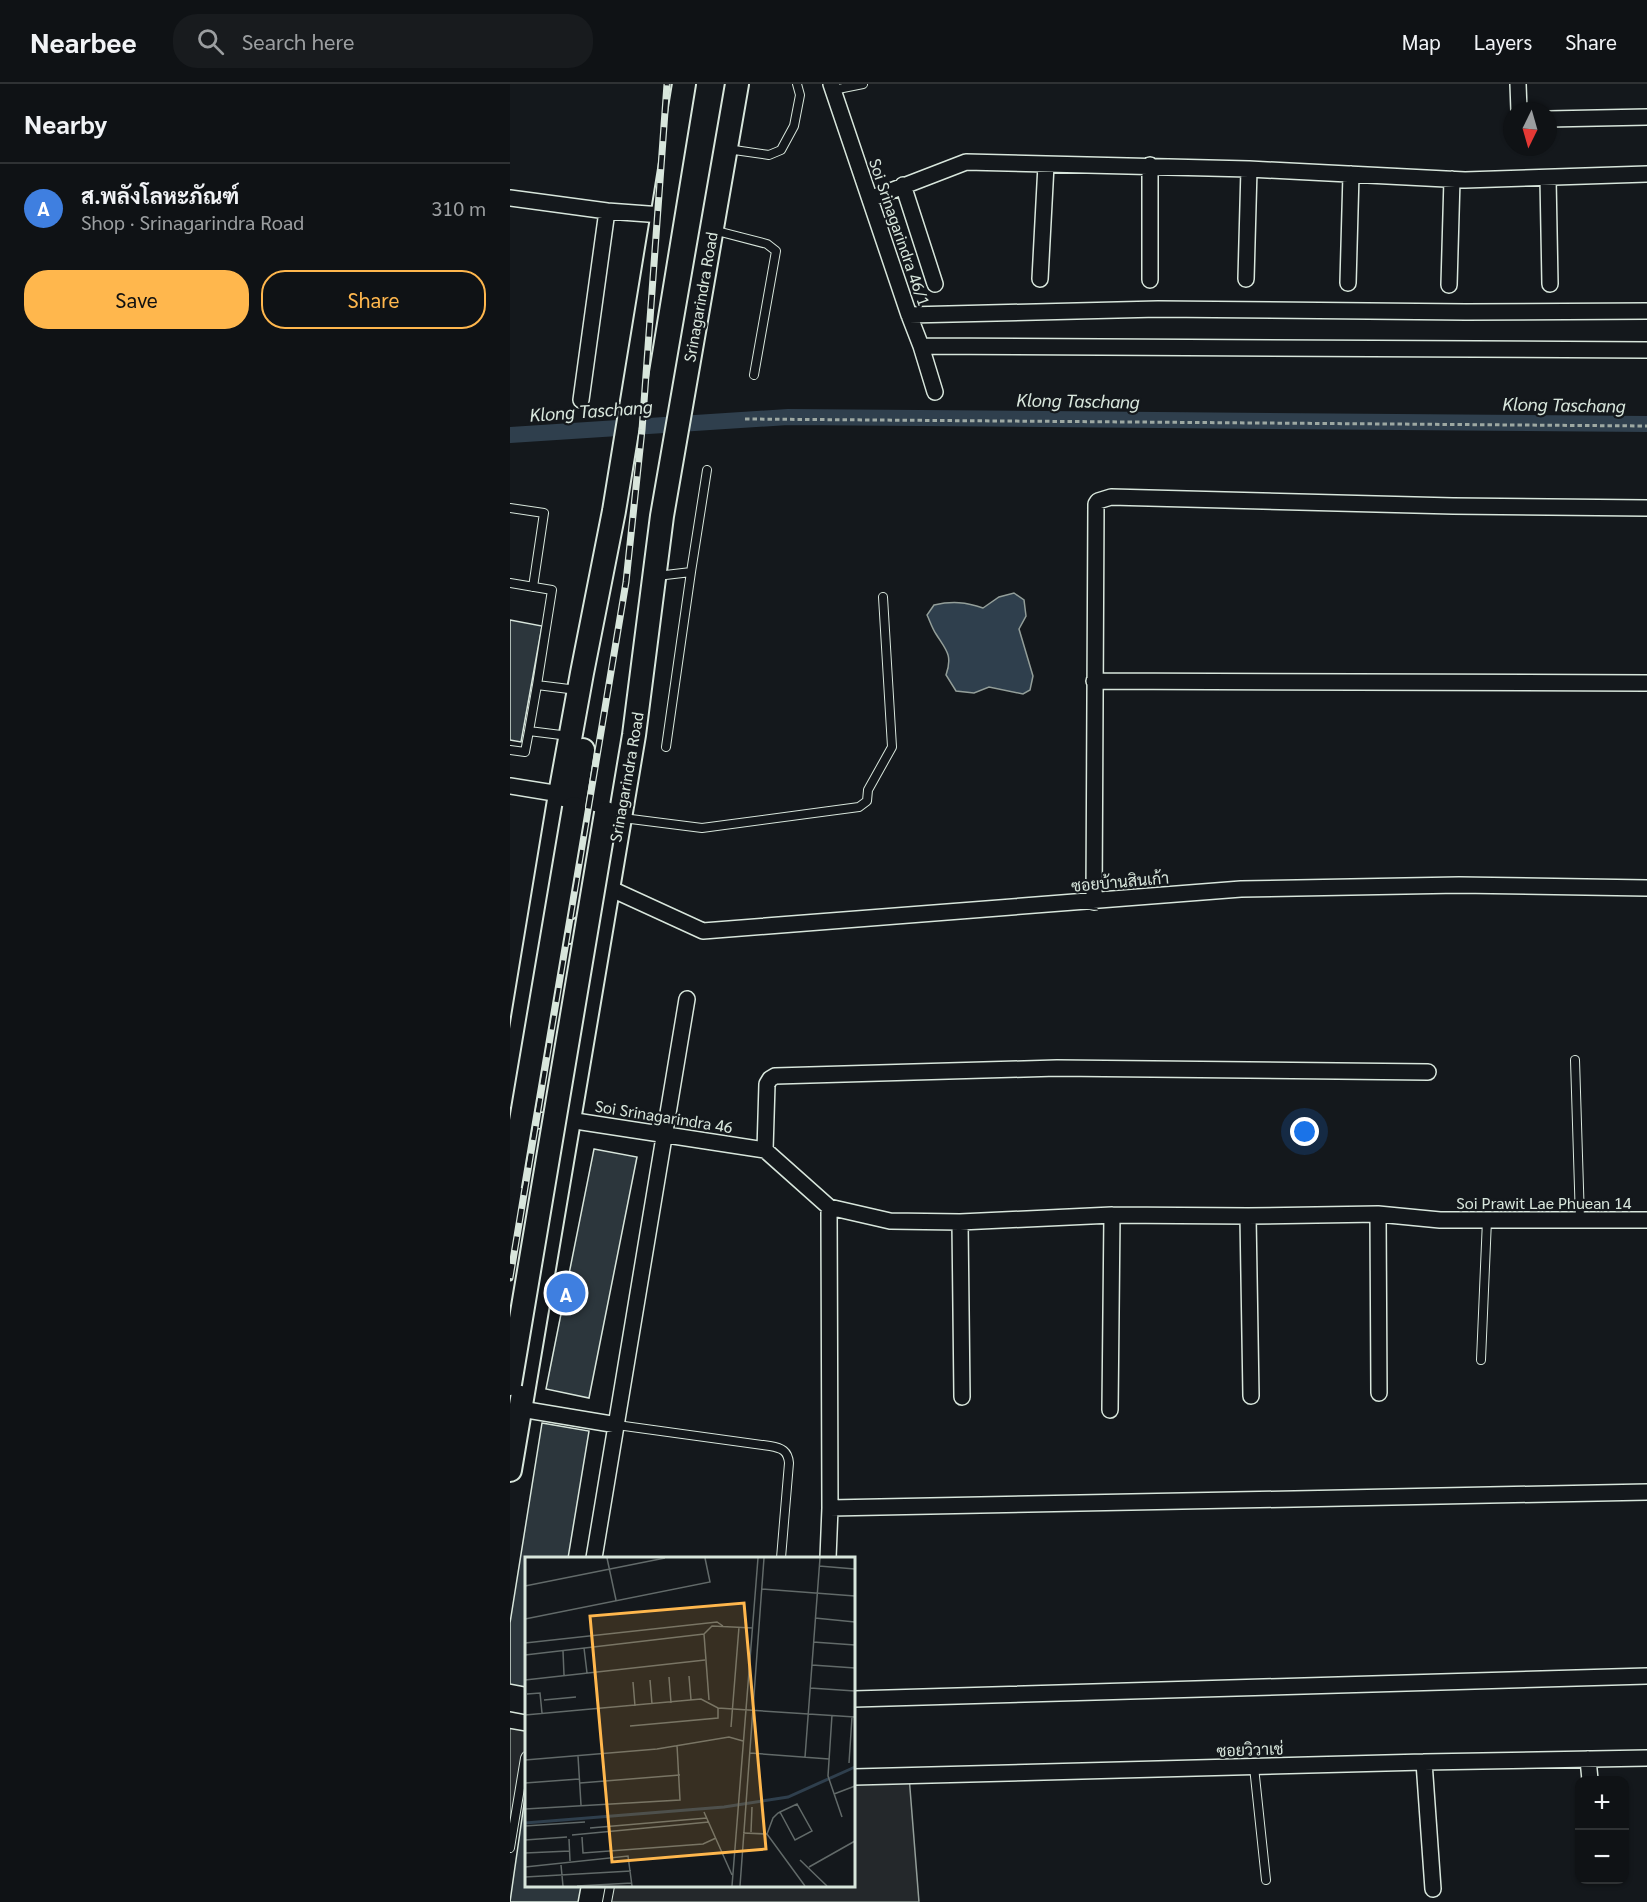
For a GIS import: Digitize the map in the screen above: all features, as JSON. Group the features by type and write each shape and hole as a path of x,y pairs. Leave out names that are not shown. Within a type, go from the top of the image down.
{"main road":[{"path":"510,1186 567,801 571,736 614,511 684,84"},
{"name":"Srinagarindra Road","path":"510,1470 606,896 612,815 642,683 676,433 737,84"},
{"path":"510,1096 544,894 567,801 604,623 614,511"},
{"path":"510,1384 612,815 631,664 663,516"},
{"path":"544,894 555,923 565,930 574,931 584,928 591,922 606,896"},
{"path":"510,1310 519,1317 530,1350"}],"street":[{"path":"1518,84 1519,102"},
{"name":"Soi Srinagarindra 46/1","path":"832,87 935,393"},
{"path":"1557,119 1647,117"},
{"path":"870,199 966,162 1150,165 1452,179 1647,174"},
{"path":"1040,279 1046,165"},
{"path":"1150,165 1150,280"},
{"path":"1246,279 1249,169"},
{"path":"1348,283 1350,174"},
{"path":"1548,178 1550,284"},
{"path":"1449,285 1452,179"},
{"path":"903,185 934,284"},
{"path":"510,198 607,211 662,215"},
{"path":"581,400 607,211"},
{"path":"909,315 1158,309 1647,311"},
{"path":"921,346 1647,350"},
{"path":"1094,902 1096,504 1103,499 1111,497 1453,506 1647,508"},
{"path":"1094,681 1647,683"},
{"path":"510,786 567,801"},
{"name":"ซอยบ้านสินเก้า","path":"606,896 703,931 1241,889 1459,885 1647,888"},
{"path":"594,1557 687,999"},
{"path":"828,1557 830,1508 829,1207 760,1149 767,1084 770,1079 775,1076 1057,1068 1428,1072"},
{"name":"Soi Srinagarindra 46","path":"510,1121 569,1120 760,1149"},
{"name":"Soi Prawit Lae Phuean 14","path":"829,1207 890,1221 960,1222 1112,1215 1377,1214 1440,1220 1647,1220"},
{"path":"1377,1214 1379,1393"},
{"path":"1110,1410 1112,1215"},
{"path":"1248,1216 1251,1396"},
{"path":"960,1222 962,1397"},
{"path":"520,1409 617,1425"},
{"path":"830,1508 1647,1492"},
{"path":"855,1699 1647,1676"},
{"path":"510,1720 525,1723"},
{"name":"ซอยวิวาเช่","path":"855,1777 1647,1758"},
{"path":"1588,1759 1590,1776"},
{"path":"1424,1762 1433,1889"}],"lane":[{"path":"725,149 769,155 781,150 794,126 800,95 797,84"},
{"path":"832,87 863,84"},
{"path":"712,229 767,244 776,251 754,375"},
{"path":"666,747 707,470"},
{"path":"510,508 544,513 533,587"},
{"path":"655,576 691,572"},
{"path":"510,583 552,590 525,752 510,750"},
{"path":"612,815 702,828 859,807 864,804 867,801 868,790 892,747 883,597"},
{"path":"537,685 579,690"},
{"path":"530,730 571,736"},
{"path":"1575,1060 1580,1220"},
{"path":"1481,1360 1487,1220"},
{"path":"617,1425 770,1446 780,1448 785,1452 789,1463 781,1557"},
{"path":"510,1848 525,1758"},
{"path":"1254,1767 1266,1880"},
{"path":"607,1902 610,1887"}],"path":[{"path":"745,419 1647,426"}],"shaded area":[{"path":"510,1720 525,1723 525,1762 510,1853"},
{"path":"909,1776 919,1902 607,1902 610,1887 855,1887 855,1778"}],"water":[{"path":"1014,593 1024,600 1026,616 1019,629 1033,676 1030,690 1023,694 989,687 974,693 956,691 946,675 949,657 927,615 934,605 959,603 983,608 999,597"}],"building":[{"path":"510,620 542,626 521,742 510,740"},
{"path":"594,1149 637,1157 589,1398 546,1389"},
{"path":"542,1423 589,1431 568,1557 525,1557 525,1687 510,1684 510,1623"},
{"path":"525,1797 525,1887 581,1887 578,1902 510,1902"}],"waterway":[{"name":"Klong Taschang","path":"510,435 788,417 1647,424"}],"railway":[{"path":"510,1278 626,582 642,430 667,84"}],"place":[{"name":"ส.พลังโลหะภัณฑ์","path":"566,1293"}]}
